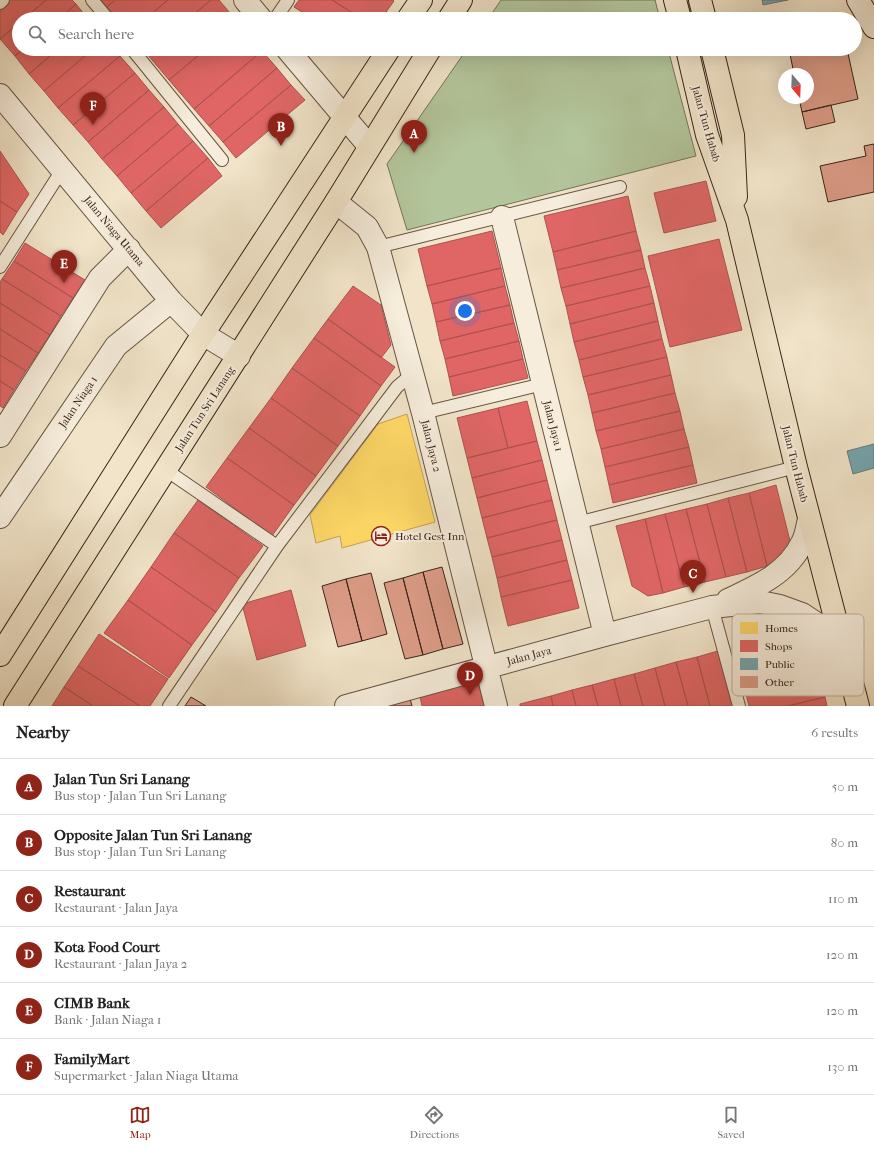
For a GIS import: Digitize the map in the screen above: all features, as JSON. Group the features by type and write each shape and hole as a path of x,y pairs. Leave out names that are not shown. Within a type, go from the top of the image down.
{"main road":[{"path":"413,12 421,0"},
{"path":"453,12 461,0"},
{"path":"676,0 679,12"},
{"path":"700,0 703,12"},
{"path":"0,654 203,334 384,56"},
{"name":"Jalan Tun Sri Lanang","path":"15,706 239,356 426,56"},
{"name":"Jalan Tun Habab","path":"689,56 707,135 737,220 796,467 834,614"},
{"name":"Jalan Tun Habab","path":"714,56 733,135 737,220"},
{"name":"Jalan Tun Habab","path":"855,696 858,706"}],"street":[{"path":"245,0 255,12"},
{"path":"858,0 874,27"},
{"path":"293,56 369,146"},
{"name":"Jalan Niaga Utama","path":"0,95 171,300 203,334 239,356"},
{"name":"Jalan Jaya 2","path":"336,202 367,227 378,247 423,413 496,706"},
{"name":"Jalan Jaya 1","path":"502,216 605,634"},
{"path":"0,436 100,278 129,249"},
{"name":"Jalan Niaga 1","path":"0,518 116,346 171,300"},
{"name":"Jalan Jaya","path":"712,607 756,587 773,577 789,561 802,543 809,519"},
{"name":"Jalan Jaya","path":"346,706 605,634 712,607 760,602 780,606 802,614"}],"lane":[{"path":"0,3 3,0"},
{"path":"92,0 102,12"},
{"path":"280,12 288,0"},
{"path":"138,56 222,160"},
{"path":"0,267 62,170"},
{"path":"378,247 620,187"},
{"path":"169,706 277,546 397,388 412,374"},
{"path":"423,413 543,384"},
{"path":"577,523 796,467"},
{"path":"166,470 277,546"},
{"path":"712,607 732,680"},
{"path":"736,696 739,706"}],"green space":[{"path":"501,0 655,0 658,12 493,12"},
{"path":"462,56 670,56 696,156 407,230 387,164"}],"building: Homes":[{"path":"407,414 435,522 342,548 340,536 316,543 310,515 378,424"}],"building: Shops":[{"path":"11,0 46,0 32,12 12,12 12,29 0,39 0,9"},
{"path":"46,0 72,0 76,4 67,12 32,12"},
{"path":"101,0 115,0 107,7"},
{"path":"115,0 168,0 153,12 111,12 107,7"},
{"path":"168,0 211,0 196,12 153,12"},
{"path":"211,0 219,0 229,12 196,12"},
{"path":"299,0 332,0 351,12 302,12 294,7"},
{"path":"332,0 394,1 386,12 351,12"},
{"path":"76,4 82,12 67,12"},
{"path":"12,29 12,53 0,39"},
{"path":"15,56 50,56 29,74"},
{"path":"50,56 85,56 44,91 29,74"},
{"path":"85,56 120,56 58,108 44,91"},
{"path":"120,56 135,73 73,125 58,108"},
{"path":"149,56 198,56 169,80"},
{"path":"198,56 256,56 194,109 169,80"},
{"path":"256,56 266,56 277,68 209,126 194,109"},
{"path":"277,68 291,85 223,142 209,126"},
{"path":"135,73 149,90 88,142 73,125"},
{"path":"291,85 305,100 236,158 223,142"},
{"path":"149,90 164,107 102,159 88,142"},
{"path":"164,107 178,124 117,176 102,159"},
{"path":"178,124 193,141 131,193 117,176"},
{"path":"193,141 208,158 146,211 131,193"},
{"path":"0,151 29,194 17,212 0,201"},
{"path":"208,158 222,176 161,228 146,211"},
{"path":"706,181 716,221 664,233 654,193"},
{"path":"628,196 636,231 553,252 544,216"},
{"path":"0,201 17,212 3,235 0,232"},
{"path":"492,231 501,268 427,286 418,249"},
{"path":"636,231 641,250 557,270 553,252"},
{"path":"719,239 742,330 670,347 648,256"},
{"path":"25,243 85,280 73,298 14,261"},
{"path":"641,250 645,268 561,288 557,270"},
{"path":"14,261 73,298 61,316 2,279"},
{"path":"501,268 505,286 432,304 427,286"},
{"path":"645,268 650,286 566,306 561,288"},
{"path":"2,279 61,316 50,335 0,303 0,282"},
{"path":"353,286 381,305 391,345 381,358 328,319"},
{"path":"505,286 510,305 436,322 432,304"},
{"path":"650,286 654,303 570,324 566,306"},
{"path":"0,303 50,335 38,353 0,329"},
{"path":"654,303 658,321 574,342 570,324"},
{"path":"510,305 514,323 440,341 436,322"},
{"path":"328,319 395,367 381,386 314,338"},
{"path":"658,321 662,339 579,360 574,342"},
{"path":"514,323 519,341 445,359 440,341"},
{"path":"0,329 38,353 26,371 0,355"},
{"path":"314,338 381,386 360,416 292,368"},
{"path":"662,339 667,357 583,377 579,360"},
{"path":"519,341 523,359 449,377 445,359"},
{"path":"0,355 26,371 14,390 0,381"},
{"path":"667,357 671,375 588,395 583,377"},
{"path":"523,359 528,378 453,396 449,377"},
{"path":"292,368 360,416 338,446 271,398"},
{"path":"671,375 675,393 592,413 588,395"},
{"path":"0,381 14,390 3,408 0,406"},
{"path":"675,393 680,411 596,431 592,413"},
{"path":"271,398 338,446 316,476 249,428"},
{"path":"527,401 537,441 508,448 498,408"},
{"path":"498,408 508,448 467,458 457,418"},
{"path":"680,411 684,429 601,449 596,431"},
{"path":"249,428 316,476 294,505 227,458"},
{"path":"684,429 689,447 605,467 601,449"},
{"path":"537,441 542,460 472,478 467,458"},
{"path":"689,447 693,465 609,485 605,467"},
{"path":"227,458 294,505 272,536 206,487"},
{"path":"542,460 547,480 477,498 472,478"},
{"path":"693,465 697,483 613,503 609,485"},
{"path":"547,480 552,500 482,518 477,498"},
{"path":"776,485 791,545 781,562 767,566 749,493"},
{"path":"749,493 767,566 747,572 728,498"},
{"path":"728,498 747,572 726,577 707,504"},
{"path":"198,500 263,546 239,578 174,533"},
{"path":"552,500 557,520 487,538 482,518"},
{"path":"707,504 726,577 705,582 686,509"},
{"path":"686,509 705,582 684,587 665,514"},
{"path":"665,514 684,587 663,593 645,519"},
{"path":"645,519 663,593 648,596 632,586 616,526"},
{"path":"557,520 562,540 492,557 487,538"},
{"path":"174,533 239,578 216,612 151,567"},
{"path":"562,540 567,560 497,578 492,557"},
{"path":"567,560 572,580 501,597 497,578"},
{"path":"151,567 216,612 192,645 128,600"},
{"path":"572,580 579,608 508,626 501,597"},
{"path":"291,590 306,646 257,660 242,604"},
{"path":"128,600 192,645 169,678 104,633"},
{"path":"99,634 168,679 150,706 140,706 78,666"},
{"path":"718,651 733,706 710,706 697,657"},
{"path":"697,657 710,706 688,706 676,662"},
{"path":"676,662 688,706 665,706 655,668"},
{"path":"78,666 140,706 93,706 64,687"},
{"path":"655,668 665,706 643,706 634,674"},
{"path":"634,674 643,706 621,706 614,679"},
{"path":"477,677 484,706 422,706 419,692"},
{"path":"614,679 621,706 598,706 592,685"},
{"path":"592,685 598,706 576,706 572,690"},
{"path":"64,687 93,706 52,706"},
{"path":"572,690 576,706 553,706 551,696"},
{"path":"551,696 553,706 520,706 520,704"},
{"path":"746,696 825,697 788,706 749,706"},
{"path":"825,697 827,706 788,706"}],"building: Public":[{"path":"762,0 788,0 763,5"},
{"path":"874,444 874,468 853,474 847,451"}],"building: Other":[{"path":"790,56 849,56 858,99 802,112 800,104 814,104 814,68 793,68"},
{"path":"831,105 835,122 806,129 802,112"},
{"path":"874,144 874,192 828,202 820,166 866,156 864,146"},
{"path":"442,567 463,644 443,649 423,572"},
{"path":"423,572 443,649 423,655 403,578"},
{"path":"371,573 387,634 362,641 346,579"},
{"path":"403,578 423,655 405,659 384,583"},
{"path":"346,579 362,641 338,647 322,586"},
{"path":"408,691 412,706 352,706"},
{"path":"191,697 206,706 185,706"}],"place":[{"name":"FamilyMart","path":"93,125"},
{"name":"Opposite Jalan Tun Sri Lanang","path":"281,146"},
{"name":"Jalan Tun Sri Lanang","path":"414,153"},
{"name":"CIMB Bank","path":"64,283"},
{"name":"Hotel Gest Inn","path":"381,536"},
{"name":"Restaurant","path":"693,593"},
{"name":"Kota Food Court","path":"470,695"}]}
